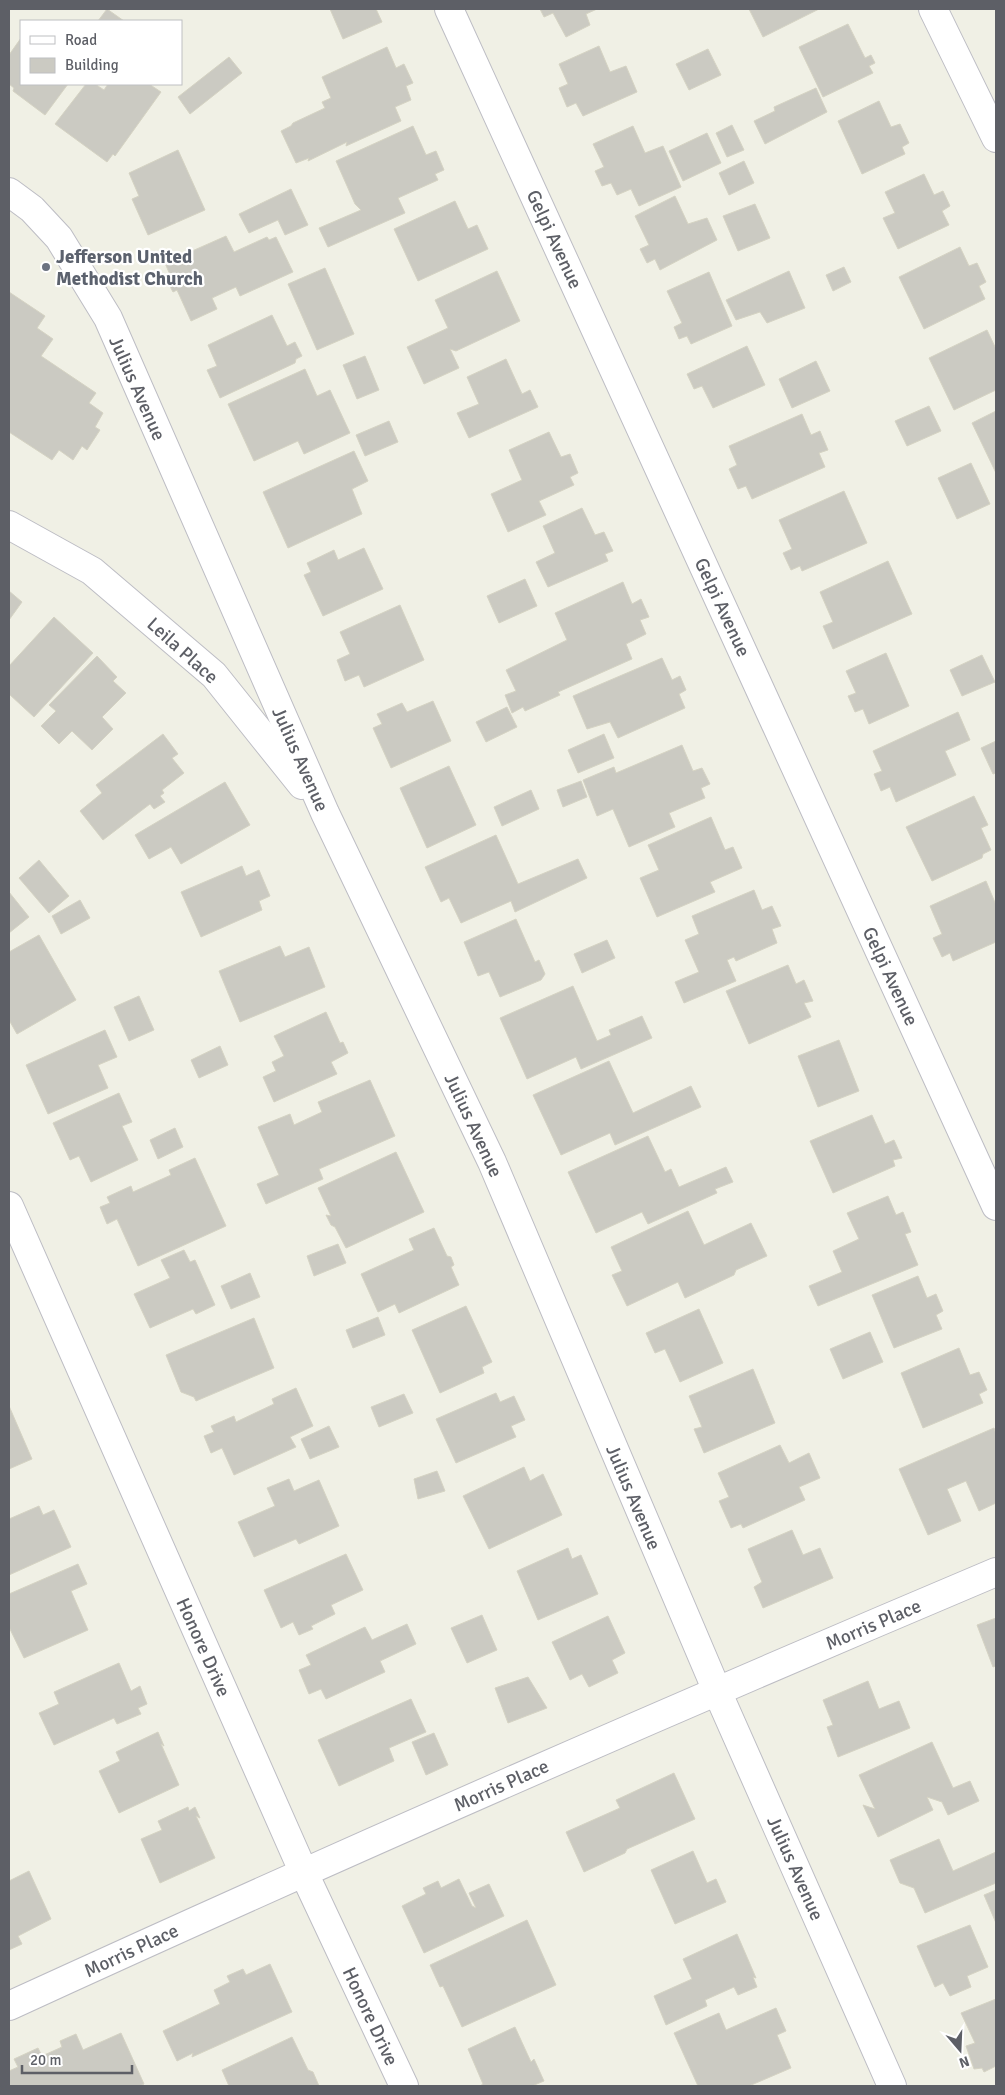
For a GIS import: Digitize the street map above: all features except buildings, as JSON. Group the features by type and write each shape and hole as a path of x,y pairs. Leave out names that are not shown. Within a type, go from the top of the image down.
{"street":[{"name":"Gelpi Avenue","path":"450,9 996,1206"},
{"path":"933,9 996,138"},
{"name":"Julius Avenue","path":"9,192 32,209 59,238 108,318 325,813 492,1162 717,1691 892,2086"},
{"name":"Leila Place","path":"9,525 92,571 214,675 325,813"},
{"name":"Honore Drive","path":"9,1206 303,1871 404,2086"},
{"name":"Morris Place","path":"9,2006 303,1871 996,1572"}],"place":[{"name":"Jefferson United Methodist Church","path":"46,267"}]}
